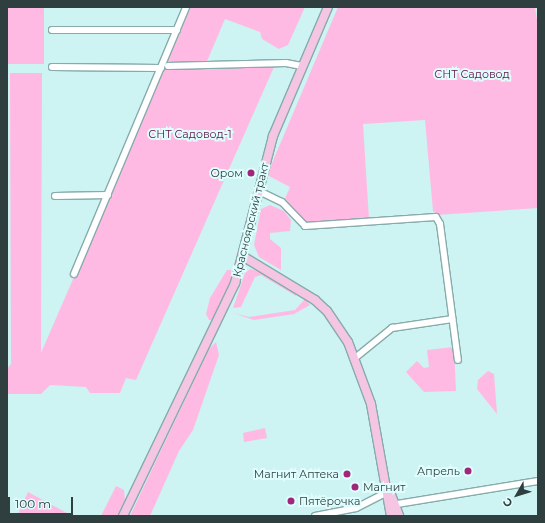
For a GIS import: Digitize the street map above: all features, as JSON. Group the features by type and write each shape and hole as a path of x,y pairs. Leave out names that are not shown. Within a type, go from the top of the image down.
{"main road":[{"name":"Красноярский тракт","path":"123,516 236,283 244,257 273,136 328,7"},
{"path":"244,257 303,292 328,311 355,358 371,404 389,491 393,504 400,516"},
{"path":"391,516 393,504"}],"street":[{"path":"74,274 186,7"},
{"path":"52,30 177,30"},
{"path":"168,66 286,63 302,66"},
{"path":"52,67 161,68"},
{"path":"259,191 282,202 305,226 436,217 440,224 458,360"},
{"path":"55,196 108,195"},
{"path":"355,358 392,328 452,319"},
{"path":"393,504 538,481"},
{"path":"314,516 356,508 389,491"}],"green space":[{"path":"7,7 44,7 44,64 7,64"},
{"name":"СНТ Садовод-1","path":"191,7 305,7 288,45 279,49 262,39 260,32 225,19 205,66 274,67 136,380 126,378 120,393 90,393 86,387 50,385 41,394 7,394 7,369 11,364 10,73 42,73 41,353"},
{"name":"СНТ Садовод","path":"338,7 535,7 538,26 538,208 437,215 433,211 425,120 363,124 369,219 304,224 284,201 290,187 267,175"},
{"path":"270,205 284,211 291,220 290,231 270,233 270,239 281,248 281,270 259,257 254,245 261,209"},
{"path":"250,269 264,273 296,293 296,296 261,275 255,277 241,307 233,308 245,273"},
{"path":"227,270 231,270 233,283 214,320 209,320 206,314 210,298"},
{"path":"305,299 310,305 294,314 254,320 233,313 249,317 295,310"},
{"path":"216,342 219,355 193,430 179,451 150,516 130,516 209,349"},
{"path":"454,347 456,391 424,392 406,372 417,361 424,368 429,367 427,350"},
{"path":"488,371 494,374 497,414 477,389 478,380"},
{"path":"265,428 267,438 244,442 243,433"},
{"path":"116,486 124,490 125,500 117,516 101,516"},
{"path":"28,492 67,513 66,516 17,516"}],"place":[{"name":"Ором","path":"251,173"},
{"name":"Апрель","path":"468,471"},
{"name":"Магнит Аптека","path":"347,474"},
{"name":"Магнит","path":"355,487"},
{"name":"Пятёрочка","path":"291,501"}]}
